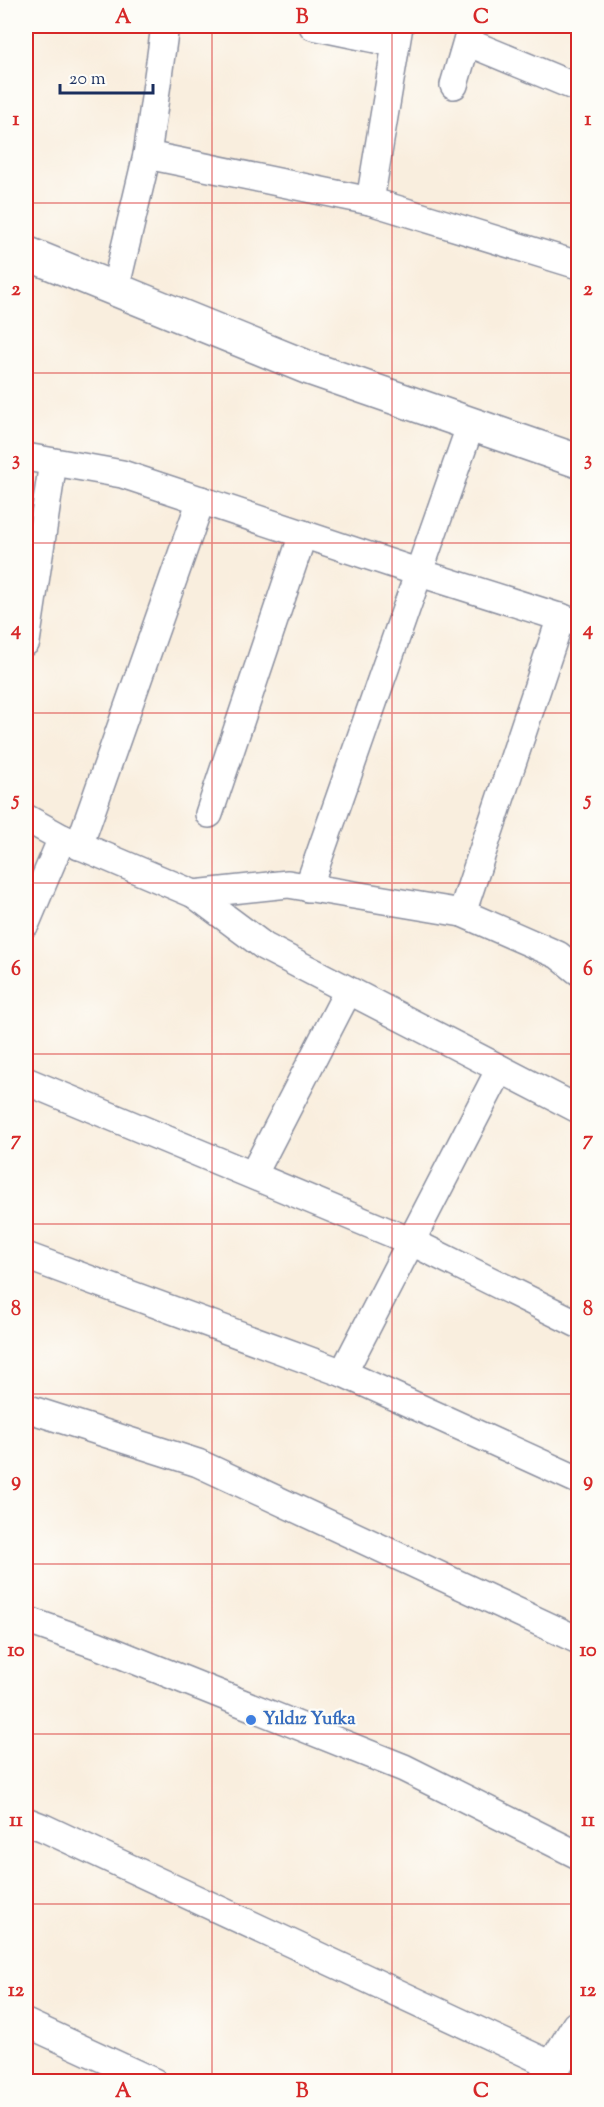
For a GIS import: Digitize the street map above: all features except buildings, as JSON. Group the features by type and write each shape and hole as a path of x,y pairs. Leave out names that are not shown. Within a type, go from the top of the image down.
{"main road":[{"path":"26,253 309,368 579,461"}],"street":[{"path":"115,290 147,155 165,26"},
{"path":"313,26 397,34 370,201"},
{"path":"454,85 469,34 579,88"},
{"path":"147,155 370,201 579,265"},
{"path":"308,888 417,572 471,424"},
{"path":"26,457 122,474 570,620 462,913"},
{"path":"26,642 53,462"},
{"path":"26,922 70,842 201,500"},
{"path":"209,814 303,534"},
{"path":"26,818 70,842 194,894 265,947 579,1109"},
{"path":"194,894 288,884 462,913 558,955 579,971"},
{"path":"253,1175 348,991"},
{"path":"343,1373 500,1069"},
{"path":"26,1082 410,1241 579,1324"},
{"path":"26,1256 343,1373 579,1480"},
{"path":"26,1408 198,1463 579,1640"},
{"path":"26,1620 96,1645 404,1768 579,1855"},
{"path":"26,1821 564,2055"},
{"path":"26,2023 154,2082"}],"place":[{"name":"Yıldız Yufka","path":"251,1720"}]}
